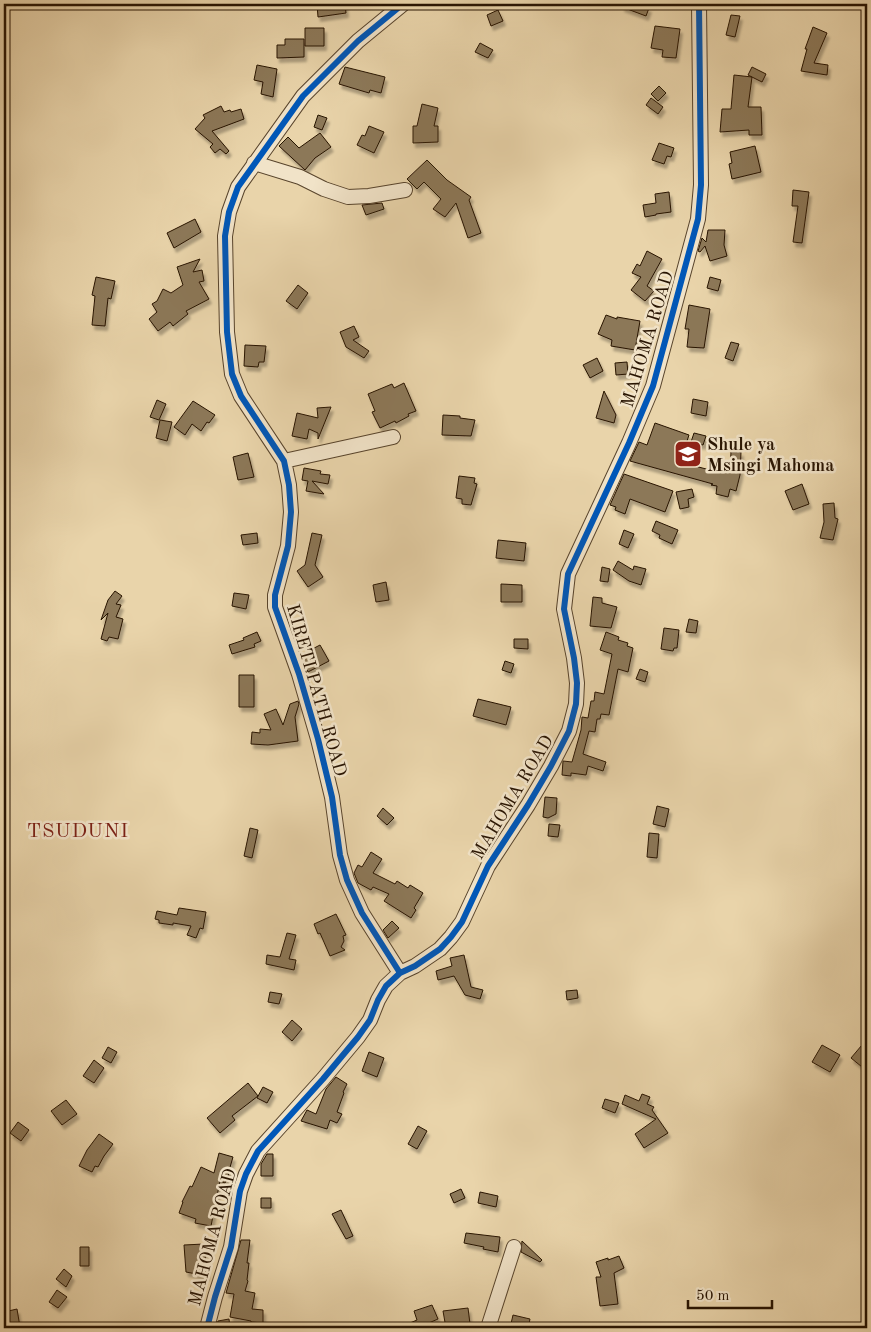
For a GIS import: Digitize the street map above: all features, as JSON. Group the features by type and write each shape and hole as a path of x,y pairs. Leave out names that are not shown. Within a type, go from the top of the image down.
{"street":[{"name":"KIRETI PATH ROAD","path":"400,973 362,913 347,880 340,854 332,797 318,740 299,674 275,607 275,595 288,546 291,512 289,485 284,461 241,396 232,374 229,356 225,236 229,212 238,187 303,96 358,41 403,4"},
{"name":"MAHOMA ROAD","path":"207,1328 231,1247 240,1191 246,1174 258,1151 324,1079 358,1037 370,1020 386,986 400,973 415,966 440,949 451,937 462,922 488,866 528,805 569,731 576,704 577,683 564,609 568,574 629,443 653,386 698,219 701,185 699,4"},
{"path":"254,163 300,177 324,189 348,197 370,196 405,190"},
{"path":"284,461 393,437"},
{"path":"488,1328 514,1248"}],"building":[{"path":"317,4 345,4 346,13 318,17"},
{"path":"623,4 637,4 649,8 646,16 622,7"},
{"path":"498,10 503,21 491,26 487,15"},
{"path":"731,15 740,16 735,37 726,35"},
{"path":"655,26 680,29 676,58 662,57 663,50 651,48"},
{"path":"813,27 827,33 814,63 828,65 827,75 801,71 807,49 805,49"},
{"path":"305,28 324,28 324,46 305,46"},
{"path":"285,39 304,39 304,57 277,58 277,45 285,45"},
{"path":"480,43 493,50 488,58 475,52"},
{"path":"257,65 277,69 273,97 261,94 263,82 254,80"},
{"path":"345,67 385,77 381,93 370,90 369,93 339,84"},
{"path":"752,67 766,74 762,82 748,75"},
{"path":"734,75 752,77 748,107 761,107 762,135 749,135 749,130 720,132 722,109 731,109"},
{"path":"659,86 666,93 658,101 651,94"},
{"path":"651,98 663,107 658,114 646,105"},
{"path":"422,104 438,108 434,126 438,126 438,142 413,143 413,126 417,126"},
{"path":"221,106 224,112 241,109 244,119 212,131 229,151 226,154 220,149 215,153 210,147 213,144 195,129 205,118 203,115"},
{"path":"318,115 327,118 322,130 314,127"},
{"path":"369,126 384,132 374,153 357,145 362,135 365,136"},
{"path":"320,133 331,147 315,158 305,170 279,146 288,137 299,148"},
{"path":"659,143 674,148 671,157 667,156 664,164 652,160"},
{"path":"755,146 761,172 732,179 729,164 732,163 730,152"},
{"path":"427,160 447,180 471,197 469,200 481,233 468,238 456,203 445,217 433,209 441,199 424,182 417,189 407,179"},
{"path":"793,190 809,192 802,243 793,242 798,206 792,206"},
{"path":"669,192 671,212 645,217 643,205 656,203 655,194"},
{"path":"382,203 384,209 366,215 362,205"},
{"path":"195,219 201,232 174,248 167,233"},
{"path":"708,230 725,230 724,245 727,256 710,261 705,246 700,252 698,251 702,238 706,242"},
{"path":"647,251 662,259 647,286 654,291 645,301 631,290 641,277 632,273 637,264 640,266"},
{"path":"200,259 193,272 202,270 204,281 199,282 209,299 186,311 188,314 173,326 170,322 158,331 149,319 157,312 152,304 157,301 163,289 171,293 183,285 177,267"},
{"path":"96,277 115,281 111,299 108,298 105,326 92,325 95,296 92,295"},
{"path":"710,277 721,280 718,291 707,288"},
{"path":"298,285 308,293 297,309 286,301"},
{"path":"689,305 710,309 704,348 687,347 689,329 685,329"},
{"path":"606,315 617,319 617,317 640,321 635,350 611,346 612,340 598,334"},
{"path":"354,326 359,337 353,340 369,351 364,358 346,347 340,332"},
{"path":"731,342 739,344 733,361 725,358"},
{"path":"245,345 266,346 264,362 259,362 258,367 244,366"},
{"path":"597,358 603,371 590,378 583,365"},
{"path":"627,362 628,374 616,375 615,363"},
{"path":"404,383 416,411 408,414 409,416 396,423 395,421 380,428 372,412 375,411 368,394 392,384 394,388"},
{"path":"604,391 616,415 614,423 596,418"},
{"path":"693,399 708,402 706,416 691,413"},
{"path":"157,400 166,404 159,420 150,417"},
{"path":"193,401 215,415 201,431 192,424 185,435 174,427"},
{"path":"331,407 318,439 318,433 309,429 307,439 292,436 297,413 318,418 317,408"},
{"path":"443,415 460,416 460,418 475,420 471,436 442,435"},
{"path":"160,420 172,422 167,441 156,438"},
{"path":"655,423 689,435 680,462 721,473 722,468 730,470 731,452 741,452 740,475 736,491 730,489 728,497 716,494 717,486 711,485 713,484 630,461 639,442 647,445"},
{"path":"694,433 706,436 703,445 691,442"},
{"path":"248,453 254,477 238,480 233,457"},
{"path":"304,468 321,471 320,474 330,475 328,484 312,481 324,494 306,491 308,481 302,480"},
{"path":"624,474 673,491 665,512 630,499 625,514 615,510 616,507 610,505"},
{"path":"459,476 475,478 474,483 477,484 471,505 462,504 462,499 456,498"},
{"path":"802,484 809,504 793,510 785,491"},
{"path":"692,489 694,497 688,499 689,507 680,509 676,492"},
{"path":"834,503 835,518 838,519 833,540 820,538 824,522 823,504"},
{"path":"656,521 678,530 672,544 659,538 660,535 652,531"},
{"path":"624,530 634,534 628,548 619,544"},
{"path":"257,533 258,543 243,545 241,535"},
{"path":"312,533 322,535 315,565 323,577 308,587 297,571 305,565"},
{"path":"498,540 526,543 524,561 496,558"},
{"path":"618,561 633,570 634,566 646,569 641,585 629,581 613,570"},
{"path":"602,567 610,569 608,582 600,581"},
{"path":"386,582 389,600 376,602 373,585"},
{"path":"501,584 522,585 522,602 501,602"},
{"path":"115,591 122,596 116,604 121,605 116,617 123,619 118,639 109,637 107,641 101,639 108,613 101,620 108,600"},
{"path":"234,593 249,595 246,609 232,606"},
{"path":"593,597 602,598 602,603 617,607 611,628 590,626"},
{"path":"689,619 698,621 696,633 686,632"},
{"path":"664,628 679,630 677,648 674,648 673,651 661,649"},
{"path":"257,632 261,641 254,644 255,647 232,654 229,645 244,640 243,638"},
{"path":"606,632 619,637 618,640 628,643 627,646 633,648 628,672 618,669 609,715 601,714 600,719 597,719 595,732 589,731 583,754 606,762 603,771 588,766 586,775 571,773 571,776 562,775 563,761 572,762 581,730 582,717 588,718 591,701 594,701 595,692 604,694 612,654 600,650"},
{"path":"514,639 528,639 528,649 514,648"},
{"path":"320,645 329,661 308,672 301,655"},
{"path":"505,661 514,664 511,673 502,670"},
{"path":"640,669 648,672 645,682 636,679"},
{"path":"239,675 254,675 254,707 239,707"},
{"path":"478,699 511,707 506,725 473,716"},
{"path":"298,701 299,704 295,717 298,741 268,745 251,744 252,732 260,733 260,729 271,730 264,714 276,709 283,725 290,704"},
{"path":"545,797 557,798 556,814 548,818 543,817"},
{"path":"657,806 669,809 665,827 653,824"},
{"path":"383,808 394,818 387,825 377,816"},
{"path":"549,824 560,825 558,837 548,836"},
{"path":"250,828 258,830 252,858 244,856"},
{"path":"649,833 659,834 657,858 647,857"},
{"path":"371,852 382,859 373,873 395,884 397,881 408,888 410,885 423,893 414,908 416,910 411,918 384,901 389,894 373,887 371,890 358,883 354,873 358,865 362,867"},
{"path":"179,908 206,912 203,929 200,928 196,938 187,935 191,926 159,923 159,920 155,919 157,911 177,915"},
{"path":"336,914 346,935 343,936 344,941 341,947 345,950 330,956 314,924"},
{"path":"392,921 399,928 388,938 383,930"},
{"path":"287,933 296,935 289,959 296,960 294,970 266,964 267,955 280,957"},
{"path":"464,955 471,987 483,990 480,999 465,995 454,976 438,980 436,971 452,966 450,958"},
{"path":"577,990 578,998 567,1000 566,991"},
{"path":"270,992 282,994 279,1004 268,1002"},
{"path":"292,1020 302,1029 292,1041 282,1032"},
{"path":"867,1039 867,1071 851,1058"},
{"path":"822,1045 840,1055 830,1072 812,1062"},
{"path":"108,1047 117,1052 111,1063 102,1058"},
{"path":"369,1052 384,1058 377,1077 362,1071"},
{"path":"94,1060 104,1068 94,1083 83,1076"},
{"path":"336,1077 347,1084 337,1112 342,1114 337,1123 330,1120 327,1129 301,1121 307,1110 316,1114 326,1089"},
{"path":"248,1083 258,1096 232,1116 235,1120 220,1133 207,1118"},
{"path":"263,1087 273,1092 267,1103 257,1098"},
{"path":"642,1094 650,1097 647,1104 654,1107 652,1110 668,1133 644,1148 635,1134 656,1119 622,1104 625,1095 639,1101"},
{"path":"605,1099 619,1103 615,1113 602,1108"},
{"path":"66,1100 77,1114 62,1125 51,1111"},
{"path":"18,1122 29,1130 21,1141 10,1133"},
{"path":"418,1126 427,1131 417,1149 408,1144"},
{"path":"99,1134 113,1144 98,1167 95,1166 92,1172 79,1166 87,1150"},
{"path":"219,1153 233,1157 229,1175 225,1183 220,1181 211,1226 195,1223 196,1219 179,1213 182,1202 190,1186 192,1187 201,1167 214,1173"},
{"path":"267,1154 273,1154 273,1176 261,1176 261,1164"},
{"path":"461,1189 465,1198 454,1203 450,1194"},
{"path":"480,1192 498,1196 496,1207 478,1203"},
{"path":"261,1198 271,1198 271,1208 261,1208"},
{"path":"341,1210 353,1236 346,1239 332,1214"},
{"path":"466,1233 500,1237 498,1252 464,1243"},
{"path":"241,1240 250,1240 247,1263 249,1263 248,1281 245,1291 255,1293 252,1309 263,1310 263,1323 230,1317 234,1294 226,1293"},
{"path":"522,1241 542,1260 540,1262 521,1252"},
{"path":"204,1244 207,1276 186,1272 184,1245"},
{"path":"80,1247 89,1247 89,1266 80,1266"},
{"path":"619,1256 624,1268 614,1273 618,1304 600,1306 596,1277 601,1277 596,1262"},
{"path":"64,1269 72,1276 66,1287 56,1279"},
{"path":"57,1290 67,1297 58,1308 49,1302"},
{"path":"432,1305 438,1319 424,1325 426,1328 398,1328 417,1320 414,1311"},
{"path":"468,1308 470,1324 457,1326 458,1328 446,1328 443,1311"},
{"path":"17,1309 20,1327 4,1328 4,1312"},
{"path":"513,1315 530,1319 528,1328 510,1328"},
{"path":"229,1319 230,1328 216,1328 218,1321"}],"cycle path":[{"path":"400,973 362,913 347,880 340,855 332,797 318,739 299,674 275,607 275,595 288,546 291,512 289,485 284,461 241,396 232,374 227,332 225,236 229,212 238,187 303,96 358,41 403,4"},
{"path":"207,1328 231,1247 240,1191 246,1174 258,1151 358,1037 370,1020 386,986 400,973 415,966 440,949 451,937 462,922 488,866 528,805 569,731 576,704 577,683 564,609 568,574 629,443 653,386 698,219 701,185 699,4"}],"place":[{"name":"Shule ya Msingi Mahoma","path":"688,454"}],"district":[{"name":"TSUDUNI","path":"78,830"}]}
